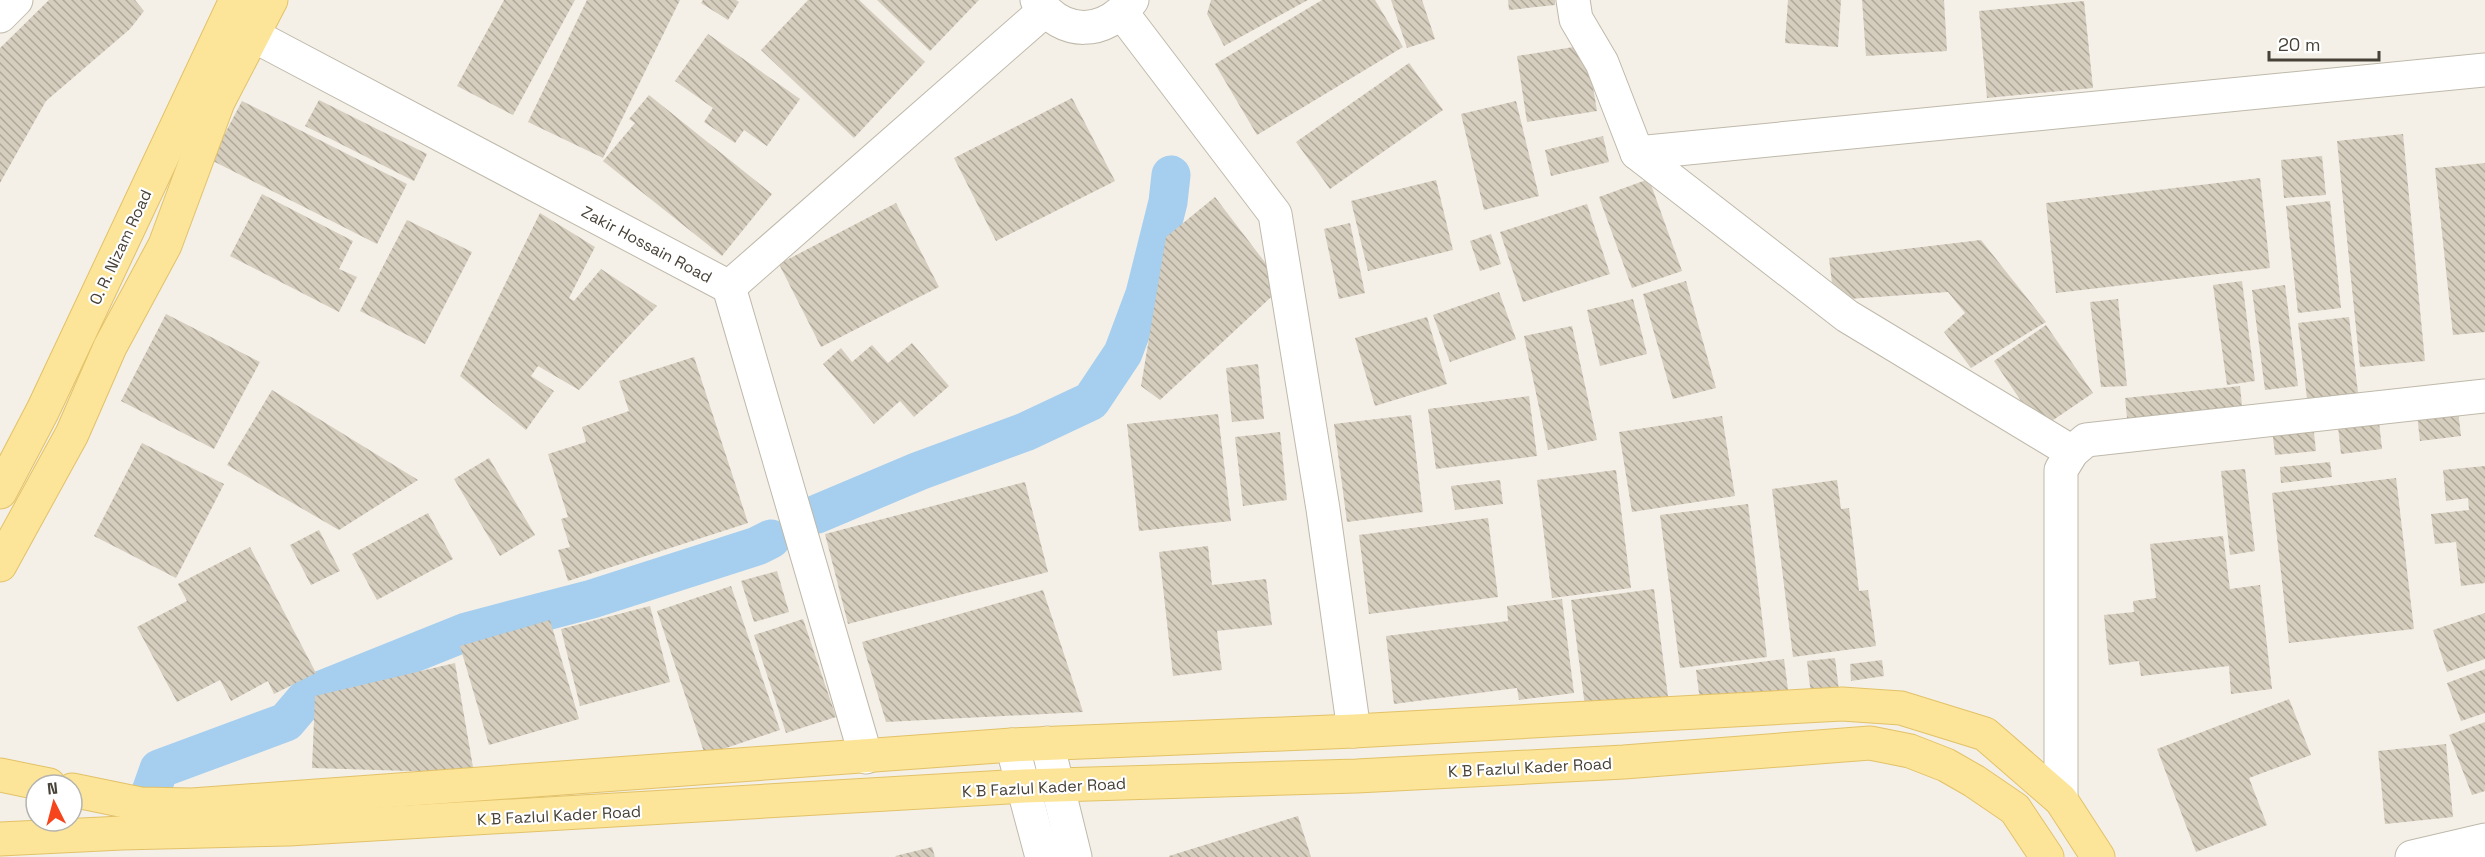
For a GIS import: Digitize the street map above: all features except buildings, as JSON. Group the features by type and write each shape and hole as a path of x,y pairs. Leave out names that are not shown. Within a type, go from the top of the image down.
{"main road":[{"path":"0,566 72,434 110,347 165,245 218,102 239,18 271,0"},
{"name":"O. R. Nizam Road","path":"0,492 239,18"},
{"path":"84,792 140,804 192,805 1012,745 1354,731 1842,704 1901,708 1985,734 2061,800 2098,857"},
{"name":"K B Fazlul Kader Road","path":"0,840 122,833 313,828 1024,786 1357,776 1613,763 1870,743 1910,751 1946,765 1974,780 2015,809 2047,857"},
{"path":"0,775 24,780"}],"street":[{"path":"0,16 16,0"},
{"path":"1573,0 1576,19 1602,63 1637,153 1846,316 2072,452"},
{"path":"1040,6 1058,21 1074,27 1092,27 1108,22 1127,6 1275,214 1323,509 1354,731"},
{"name":"Zakir Hossain Road","path":"239,18 729,287 1040,6"},
{"path":"1637,153 2485,70"},
{"path":"729,287 866,756"},
{"path":"2061,800 2061,470 2072,452 2086,440 2485,396"},
{"path":"1047,743 1075,857"},
{"path":"1012,745 1042,857"},
{"path":"2412,857 2485,840"}],"waterway":[{"path":"817,514 919,471 1025,432 1091,401 1123,353 1145,294 1168,202 1171,175"},
{"path":"148,800 159,769 286,722 309,695 466,632 592,599 757,546 771,539"}]}
